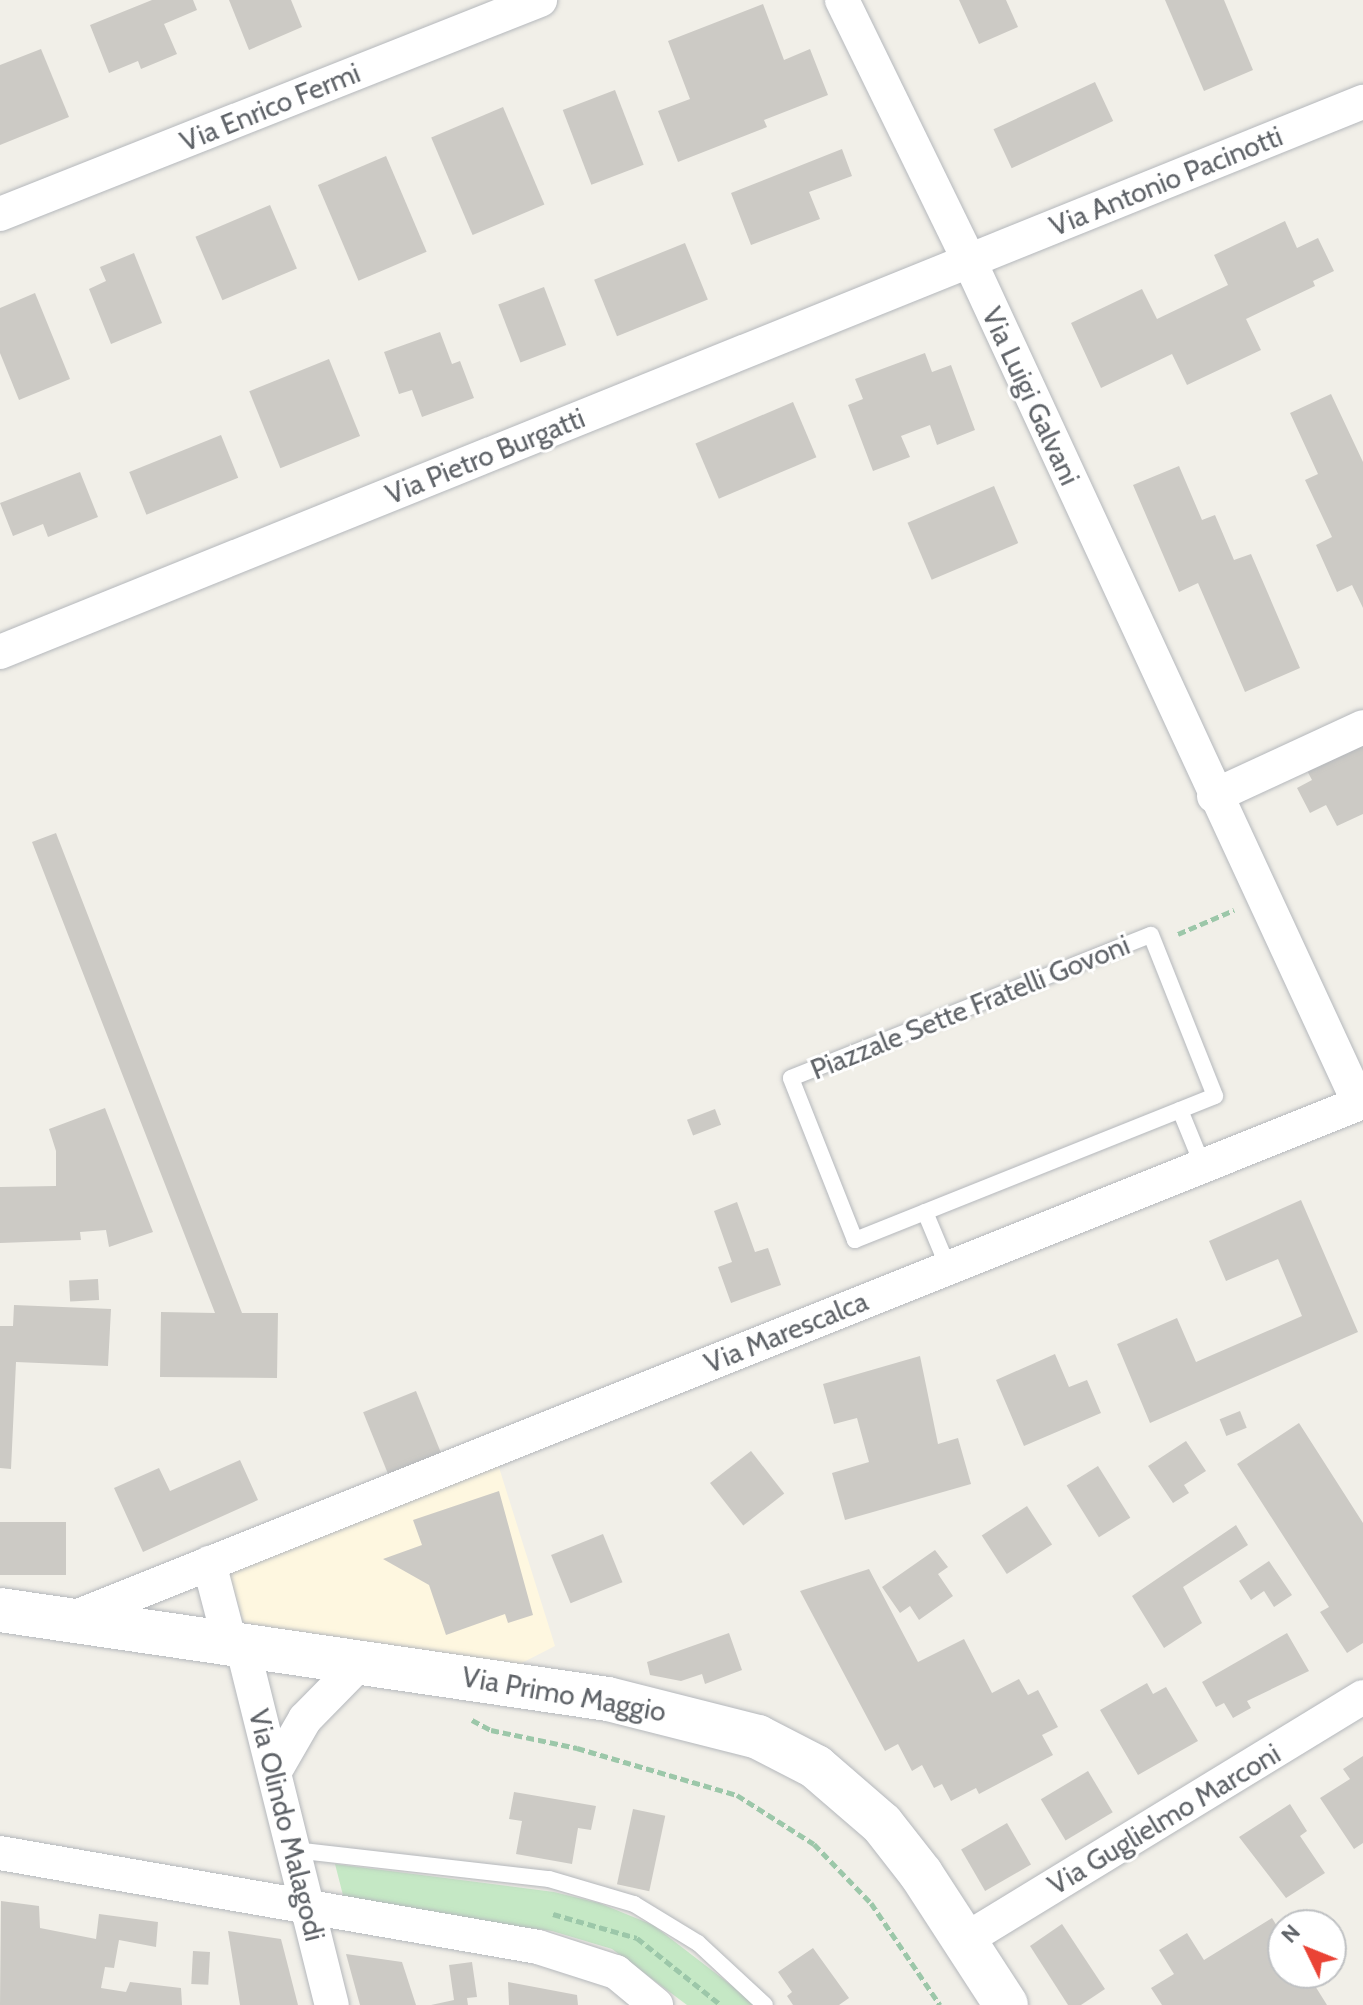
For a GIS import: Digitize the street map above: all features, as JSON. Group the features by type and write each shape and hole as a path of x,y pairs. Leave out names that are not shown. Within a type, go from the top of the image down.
{"main road":[{"name":"Via Primo Maggio","path":"0,1610 651,1707 724,1725 790,1752 841,1786 882,1824 965,1940 1006,2005"}],"street":[{"name":"Via Enrico Fermi","path":"0,214 540,0"},
{"name":"Via Luigi Galvani","path":"842,0 969,260 1214,796 1361,1102"},
{"name":"Via Antonio Pacinotti","path":"969,260 1363,102"},
{"name":"Via Pietro Burgatti","path":"0,652 969,260"},
{"path":"1214,796 1363,727"},
{"name":"Via Marescalca","path":"71,1619 1361,1102"},
{"path":"209,1563 236,1644"},
{"name":"Via Olindo Malagodi","path":"236,1644 275,1771 332,2005"},
{"path":"275,1771 305,1719 361,1662"},
{"name":"Via Guglielmo Marconi","path":"965,1940 1363,1697"},
{"path":"0,1853 538,1947 616,1972 656,2005"}],"lane":[{"name":"Piazzale Sette Fratelli Govoni","path":"1151,935 1155,944 1215,1096 855,1240 791,1078 1151,935"},
{"path":"1180,1110 1203,1166"},
{"path":"925,1212 948,1267"},
{"path":"294,1850 549,1879 634,1904 698,1943 765,2005"}],"path":[{"path":"1155,944 1262,898"},
{"path":"465,1716 491,1730 577,1748 737,1795 824,1854 871,1903 940,2005"}],"shaded area":[{"path":"497,1461 555,1646 514,1667 244,1623 226,1565"}],"green space":[{"path":"335,1864 554,1892 599,1903 653,1925 757,2005 687,2005 612,1949 552,1931 345,1903"}],"building":[{"path":"152,0 193,0 197,10 164,24 177,54 141,69 138,61 109,73 90,25"},
{"path":"229,0 291,0 302,27 249,50"},
{"path":"959,0 1006,0 1018,27 979,44"},
{"path":"1165,0 1224,0 1253,70 1204,91"},
{"path":"763,4 784,60 810,49 828,95 764,120 767,127 678,162 658,111 690,99 668,41"},
{"path":"41,49 69,117 0,145 0,65"},
{"path":"1095,82 1113,121 1012,168 993,129"},
{"path":"615,90 644,165 591,185 563,110"},
{"path":"503,107 544,205 473,235 431,137"},
{"path":"842,149 852,176 809,192 820,219 751,245 731,193"},
{"path":"386,156 427,252 359,281 318,185"},
{"path":"270,205 297,269 222,300 195,237"},
{"path":"1285,221 1297,248 1318,238 1334,271 1313,281 1315,286 1246,319 1261,350 1187,385 1172,354 1101,388 1071,323 1142,289 1157,319 1228,285 1214,255"},
{"path":"685,243 708,300 617,336 594,280"},
{"path":"134,253 162,323 111,344 89,289 106,281 100,267"},
{"path":"544,287 566,345 520,362 498,305"},
{"path":"35,293 70,379 19,400 0,353 0,308"},
{"path":"440,332 452,364 460,361 474,398 422,417 412,390 399,394 384,352"},
{"path":"925,353 932,372 951,365 975,430 937,445 930,425 901,436 910,457 873,471 848,405 863,399 855,379"},
{"path":"329,359 360,436 280,468 249,391"},
{"path":"1331,394 1363,462 1363,608 1352,585 1337,592 1316,545 1332,537 1305,480 1318,474 1290,413"},
{"path":"793,402 816,457 719,499 695,443"},
{"path":"221,435 238,478 146,515 129,472"},
{"path":"1179,466 1202,520 1215,515 1234,560 1251,554 1300,668 1245,692 1198,583 1179,592 1133,485"},
{"path":"80,472 98,517 48,537 43,524 13,536 0,503"},
{"path":"994,486 1018,543 932,580 907,523"},
{"path":"1363,735 1363,814 1337,826 1326,805 1310,813 1297,788 1312,780 1303,763"},
{"path":"56,833 242,1313 278,1313 277,1378 160,1377 161,1312 215,1313 32,842"},
{"path":"105,1108 153,1232 109,1247 106,1230 80,1232 81,1240 0,1243 0,1187 56,1186 56,1151 49,1129"},
{"path":"715,1109 721,1125 693,1136 687,1120"},
{"path":"1301,1200 1358,1332 1150,1423 1117,1344 1177,1318 1196,1362 1302,1316 1278,1259 1226,1281 1209,1241"},
{"path":"737,1202 755,1252 768,1248 781,1285 731,1303 718,1267 732,1262 714,1211"},
{"path":"98,1279 99,1300 70,1301 69,1281"},
{"path":"14,1305 111,1309 108,1366 16,1362 11,1469 0,1468 0,1326 13,1326"},
{"path":"1055,1354 1069,1387 1087,1380 1101,1413 1024,1446 996,1380"},
{"path":"920,1356 938,1444 958,1438 971,1484 845,1520 832,1473 869,1462 857,1418 834,1424 823,1384"},
{"path":"416,1391 443,1459 390,1480 363,1412"},
{"path":"1240,1411 1247,1428 1226,1436 1220,1419"},
{"path":"1299,1423 1363,1523 1363,1643 1347,1653 1320,1612 1329,1607 1237,1464"},
{"path":"1186,1441 1206,1471 1184,1485 1189,1493 1173,1503 1148,1466"},
{"path":"751,1451 784,1494 743,1526 710,1483"},
{"path":"240,1460 258,1500 143,1552 114,1488 159,1468 170,1491"},
{"path":"1098,1466 1130,1518 1099,1537 1067,1486"},
{"path":"499,1491 533,1615 508,1623 505,1614 446,1635 429,1585 383,1559 422,1545 413,1520"},
{"path":"1027,1506 1052,1545 1007,1574 982,1535"},
{"path":"0,1522 66,1522 66,1575 0,1575"},
{"path":"1236,1525 1248,1545 1183,1587 1202,1623 1164,1648 1132,1596"},
{"path":"603,1534 622,1582 571,1603 551,1555"},
{"path":"935,1550 948,1567 938,1574 953,1596 919,1620 910,1606 900,1613 882,1587"},
{"path":"1269,1561 1292,1595 1274,1607 1264,1591 1251,1600 1239,1581"},
{"path":"869,1569 918,1662 964,1639 992,1693 1019,1679 1028,1695 1038,1690 1058,1727 1042,1735 1053,1755 979,1794 976,1788 951,1801 942,1784 934,1788 922,1765 912,1771 898,1744 885,1751 800,1591"},
{"path":"729,1633 742,1670 705,1684 702,1674 681,1681 650,1675 647,1662"},
{"path":"1287,1633 1309,1671 1247,1701 1251,1708 1233,1718 1224,1703 1216,1707 1202,1682"},
{"path":"1147,1683 1153,1694 1166,1687 1198,1741 1138,1775 1100,1710"},
{"path":"1363,1756 1363,1843 1354,1849 1320,1798 1350,1779 1343,1769"},
{"path":"1088,1771 1113,1812 1066,1840 1041,1799"},
{"path":"514,1792 596,1806 591,1830 578,1828 572,1864 516,1854 522,1821 509,1819"},
{"path":"1290,1804 1307,1831 1300,1836 1325,1873 1286,1898 1239,1837"},
{"path":"633,1809 665,1816 649,1891 617,1884"},
{"path":"1007,1823 1031,1865 985,1891 961,1850"},
{"path":"1,1901 39,1906 40,1928 96,1939 99,1914 158,1922 156,1947 119,1940 114,1968 105,1967 101,1988 126,1992 130,1982 181,1988 182,2005 0,2005"},
{"path":"1267,1921 1267,1989 1317,1989 1327,2005 1162,2005 1151,1988 1174,1974 1159,1950 1187,1933 1204,1960"},
{"path":"1062,1924 1105,1989 1081,2005 1068,2005 1030,1946"},
{"path":"228,1931 281,1939 298,2005 240,2005"},
{"path":"813,1948 849,1998 839,2005 793,2005 787,1996 792,1992 778,1972"},
{"path":"193,1951 210,1952 208,1985 191,1984"},
{"path":"346,1954 402,1962 416,2005 360,2005"},
{"path":"472,1962 477,1997 467,1998 468,2005 431,2005 454,2000 449,1965"},
{"path":"508,1982 577,1995 578,2005 509,2005"}]}
